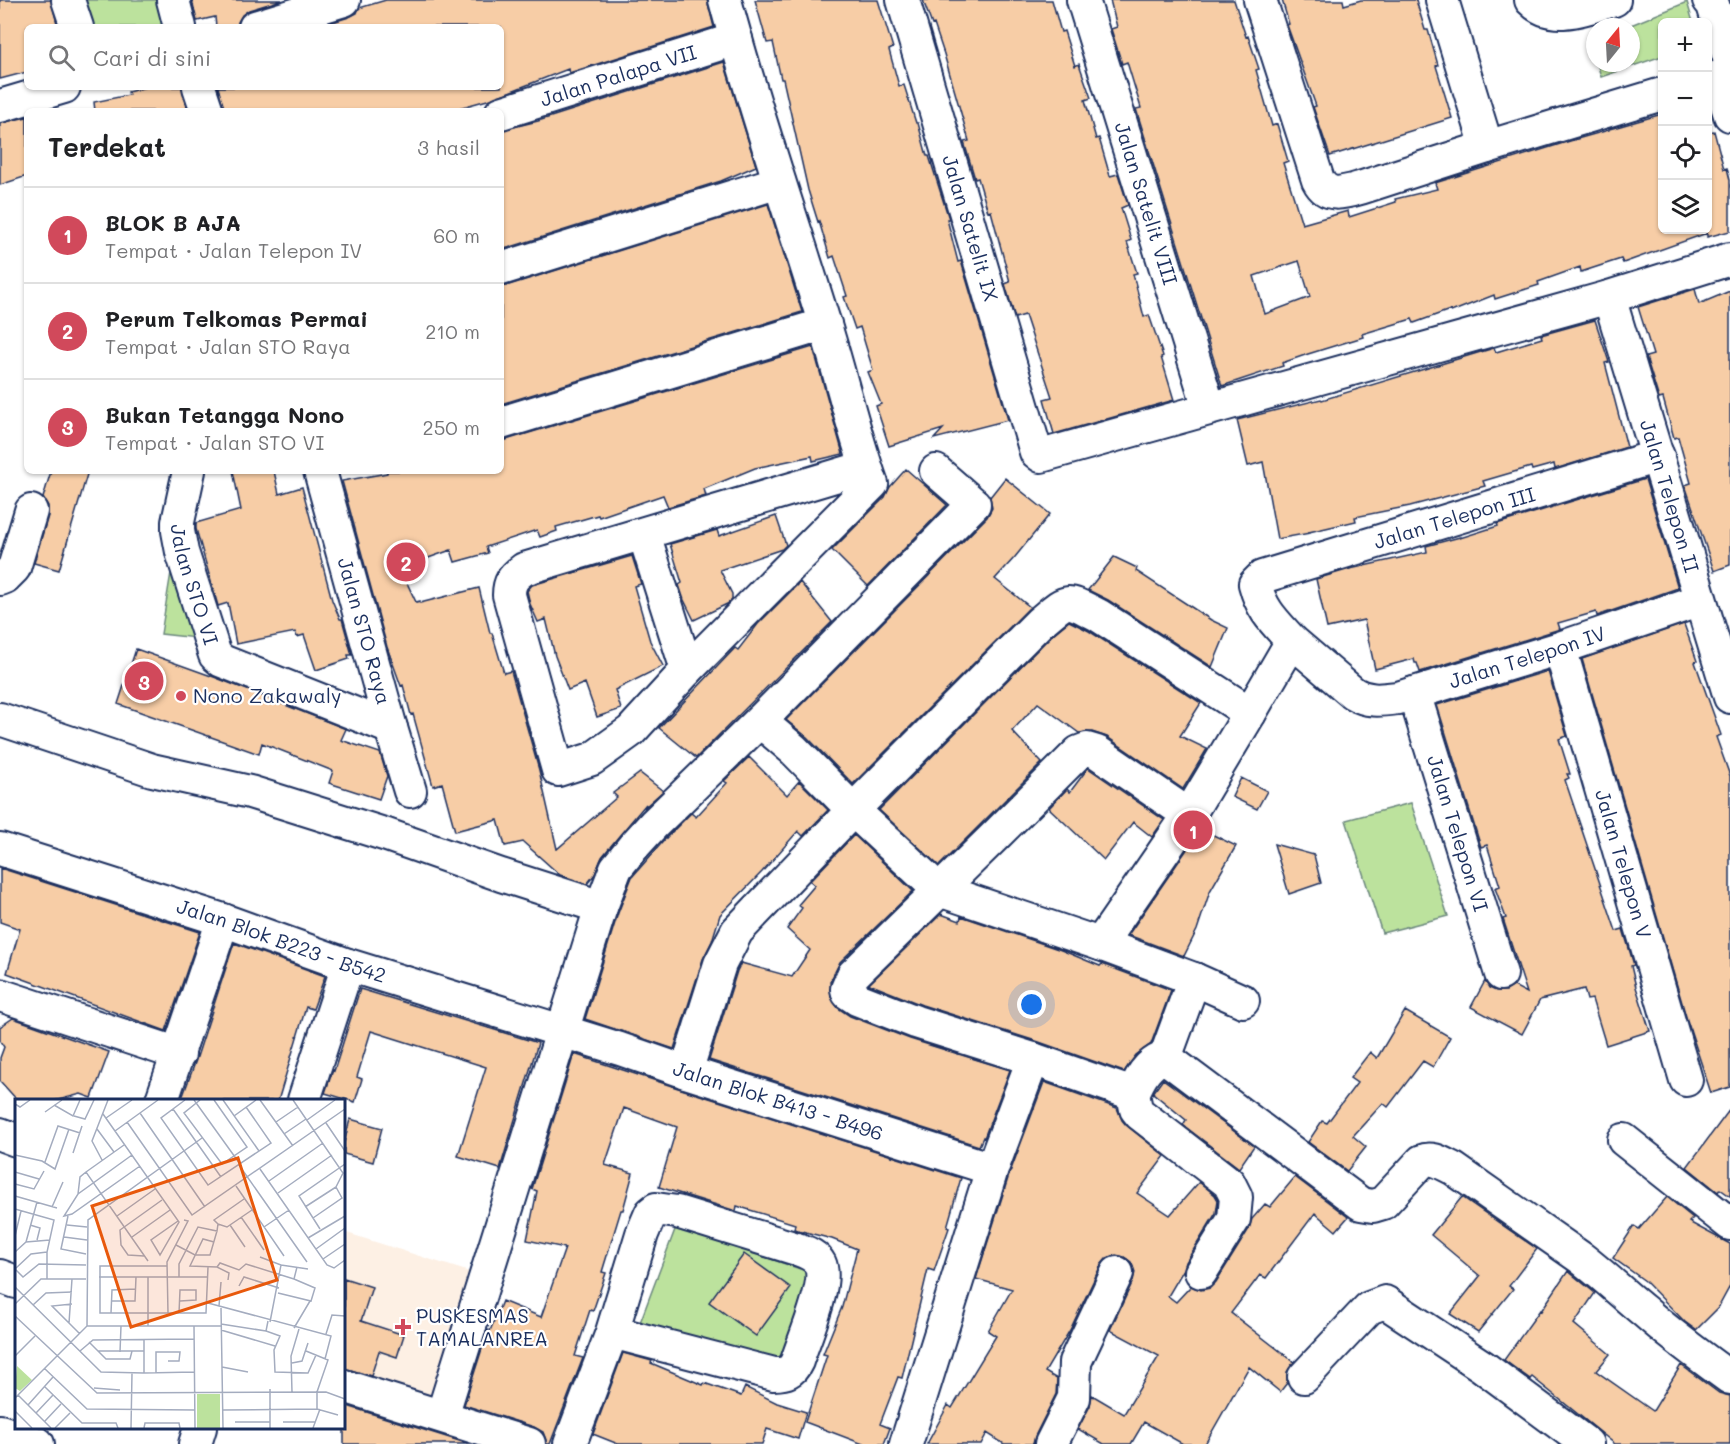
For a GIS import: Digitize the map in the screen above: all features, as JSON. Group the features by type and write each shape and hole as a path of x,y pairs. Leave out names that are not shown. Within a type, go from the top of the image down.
{"street":[{"path":"69,0 76,24"},
{"path":"173,0 179,24"},
{"path":"265,24 344,0"},
{"path":"725,0 872,484 687,670 631,731 592,759 558,770 509,595 509,584 513,576 524,569 865,466"},
{"name":"Jalan Satelit IX","path":"903,0 1035,452 1041,456 1209,408"},
{"name":"Jalan Satelit VIII","path":"1083,0 1209,408"},
{"path":"1260,0 1318,180 1322,188 1333,193 1360,189 1487,147 1658,95"},
{"path":"1442,0 1487,147"},
{"path":"1531,0 1546,11 1564,12 1614,0"},
{"path":"1712,2 1721,73 1730,115"},
{"name":"Jalan Palapa VII","path":"504,112 736,39"},
{"path":"0,106 54,90"},
{"path":"200,90 206,108"},
{"path":"504,268 779,182"},
{"path":"1209,408 1609,297 1730,258"},
{"name":"Jalan Telepon II","path":"1609,297 1730,697"},
{"path":"504,422 825,324"},
{"name":"Jalan Telepon III","path":"1292,641 1259,602 1254,584 1262,577 1658,456"},
{"path":"441,1416 611,877 621,859 654,824 760,721 974,504 936,471"},
{"name":"Jalan STO VI","path":"188,474 178,531 182,552 215,656 391,728"},
{"name":"Jalan STO Raya","path":"329,474 391,728 410,791"},
{"path":"0,579 6,577 14,568 31,511"},
{"path":"644,534 687,670"},
{"name":"Jalan Telepon IV","path":"1292,641 1353,693 1364,699 1379,700 1398,698 1560,648 1700,600"},
{"path":"686,1072 720,964 737,931 853,810 1040,622 1063,603 1078,605 1098,615 1250,713"},
{"path":"1100,944 1189,815 1292,641"},
{"name":"Jalan Telepon V","path":"1560,648 1686,1080"},
{"name":"Jalan Telepon VI","path":"1414,693 1501,974"},
{"path":"0,719 152,770 250,792 601,907"},
{"path":"760,721 794,750 853,810 939,890 1100,944 1194,979 1243,1001"},
{"path":"1133,1094 873,1006 848,993 848,984 853,975 1079,752 1087,749 1097,752 1189,815"},
{"name":"Jalan Blok B223 - B542","path":"0,849 223,920 348,965 562,1031"},
{"path":"163,1099 223,920"},
{"path":"305,1099 348,965"},
{"path":"1165,1058 1194,979"},
{"path":"0,995 179,1054"},
{"name":"Jalan Blok B413 - B496","path":"562,1031 992,1169"},
{"path":"1201,1272 1234,1218 1236,1197 1229,1183 1136,1109 1133,1094 1143,1076 1154,1061 1165,1058 1361,1204 1373,1206 1383,1203 1426,1159 1435,1160 1454,1169 1601,1273 1645,1312 1730,1378"},
{"path":"906,1444 992,1169 1033,1059"},
{"path":"0,1134 15,1140"},
{"path":"1624,1140 1730,1224"},
{"path":"570,1444 612,1332 642,1234 651,1213 656,1209 677,1212 813,1255 822,1271 823,1285 794,1369 785,1374 774,1374 612,1332"},
{"path":"1051,1444 1074,1398 1075,1362 1118,1273"},
{"path":"0,1276 15,1282"},
{"path":"1304,1377 1369,1308 1385,1302 1482,1366 1587,1444"},
{"path":"345,1386 529,1444"},
{"path":"195,1444 200,1429"},
{"path":"0,1431 38,1444"}],"shaded area":[{"name":"PUSKESMAS TAMALANREA","path":"345,1232 479,1275 437,1407 345,1379"}],"green space":[{"path":"76,0 166,0 174,24 84,24"},
{"path":"1687,2 1692,18 1658,18 1658,57 1640,64 1640,21"},
{"path":"1600,72 1616,72 1601,77"},
{"path":"174,554 196,638 161,634"},
{"path":"1411,803 1448,916 1382,933 1346,820"},
{"path":"676,1227 815,1274 782,1369 638,1328"}],"building":[{"path":"0,0 51,0 57,24 24,24 24,73 0,79"},
{"path":"192,0 282,0 249,10 242,15 238,24 216,24 215,17 197,21"},
{"path":"386,0 707,0 714,27 569,73 568,69 491,99 459,108 223,108 219,90 504,90 504,24 327,24 349,17 357,13 359,8"},
{"path":"755,0 878,0 893,48 889,50 899,86 904,85 927,156 929,156 949,219 947,219 958,262 961,261 1008,420 934,439 943,429 889,446 876,406 881,404 868,372 873,370 860,327 855,329 844,297 847,296 834,256 830,258 818,222 808,190 773,42 767,43"},
{"path":"923,0 1052,0 1061,32 1064,31 1075,66 1079,64 1091,98 1085,100 1096,139 1099,138 1110,176 1118,174 1128,205 1121,208 1131,240 1127,242 1137,273 1133,274 1144,317 1149,315 1163,356 1161,357 1174,400 1054,434 1044,399 1052,397 1025,315 1015,318 1005,284 1010,282 991,211 988,212 978,178 975,179 964,142 969,141 944,54"},
{"path":"1110,0 1234,0 1259,69 1256,70 1272,126 1277,124 1288,161 1283,163 1302,224 1348,211 1349,217 1396,202 1395,199 1437,189 1435,183 1658,115 1658,234 1704,234 1623,263 1621,259 1581,272 1580,267 1538,282 1539,285 1495,299 1494,295 1451,312 1450,310 1414,323 1412,319 1362,334 1363,337 1282,363 1283,366 1222,386 1136,109 1141,108 1127,62 1122,64 1111,29 1117,27","holes":["1299,261 1310,297 1265,314 1254,276"]},
{"path":"1282,0 1343,0 1344,5 1361,0 1416,0 1425,30 1428,30 1452,118 1330,156 1313,107 1316,106 1287,25 1289,24"},
{"path":"724,62 756,166 721,181 504,249 504,129 538,121"},
{"path":"183,90 187,108 95,108 94,102 129,95 128,92"},
{"path":"24,118 24,177 0,185 0,123"},
{"path":"1712,131 1714,131 1724,169 1727,168 1730,180 1730,231 1707,237 1707,234 1712,234"},
{"path":"768,204 802,312 504,403 504,286"},
{"path":"1695,289 1699,304 1730,291 1730,565 1714,571 1685,485 1691,483 1678,437 1674,438 1663,398 1659,399 1646,357 1653,355 1638,307"},
{"path":"1595,320 1609,362 1605,363 1627,447 1555,469 1554,464 1532,470 1531,467 1483,481 1485,486 1410,506 1355,517 1356,521 1310,533 1277,539 1263,462 1248,466 1237,420 1322,400 1494,348 1496,352 1542,338 1541,335"},
{"path":"813,347 843,454 813,461 812,456 755,468 704,489 706,496 668,507 663,495 599,517 598,515 556,527 557,531 540,537 537,530 486,547 488,553 455,562 451,550 400,568 416,602 420,601 420,603 479,588 490,633 492,633 504,673 511,671 539,770 557,849 617,797 613,793 640,773 663,791 645,807 646,804 619,836 602,857 595,874 587,884 560,875 523,842 505,846 498,820 455,831 442,783 433,786 413,714 411,715 403,685 401,686 387,647 342,481 381,474 504,474 504,440"},
{"path":"906,469 947,505 868,586 832,550 885,497 890,487"},
{"path":"50,474 87,474 59,570 34,563 48,516 48,506 43,498"},
{"path":"234,474 275,474 279,494 302,487 332,600 342,619 352,655 348,655 349,659 316,670 304,635 297,637 295,632 236,644 228,603 218,606 196,523 241,510"},
{"path":"1005,478 1050,514 995,579 1030,607 853,784 807,737 786,720 987,517 992,508 990,497"},
{"path":"1645,479 1678,588 1597,616 1596,612 1558,623 1560,629 1420,672 1414,659 1375,669 1364,620 1327,628 1316,579 1427,552 1426,546 1460,538 1498,526 1497,524"},
{"path":"776,516 786,545 782,549 720,570 732,594 732,600 694,620 679,585 682,583 670,544 717,530 719,536"},
{"path":"632,556 641,584 634,586 650,641 663,666 615,690 621,709 597,717 585,683 568,690 555,656 546,619 538,622 527,591 532,585"},
{"path":"1114,557 1137,568 1136,571 1211,620 1228,628 1212,667 1108,600 1088,590"},
{"path":"800,582 832,622 696,758 659,728 735,648 738,650 758,624"},
{"path":"1069,621 1089,631 1201,703 1180,736 1207,749 1183,789 1107,737 1092,732 1079,733 1038,703 1012,731 1042,763 939,866 879,810 1052,635"},
{"path":"1684,624 1721,735 1716,737 1730,776 1730,1087 1711,1093 1687,1020 1582,659"},
{"path":"136,649 346,729 341,740 380,753 387,776 379,799 329,783 333,771 262,743 259,754 118,704"},
{"path":"1548,671 1567,736 1559,739 1570,774 1567,774 1569,778 1565,780 1616,931 1623,929 1634,965 1631,966 1636,987 1650,1031 1606,1045 1592,999 1587,1000 1584,989 1540,1000 1522,1034 1471,1007 1485,981 1489,988 1496,991 1506,991 1514,986 1527,993 1495,888 1500,886 1487,845 1481,847 1437,705"},
{"path":"749,757 787,795 799,781 828,810 803,836 798,831 720,915 674,1049 585,1019 618,913 632,877 691,813 696,817 727,783 724,781"},
{"path":"1088,768 1164,820 1152,837 1133,822 1104,860 1049,808 1067,789 1070,792"},
{"path":"1241,778 1267,791 1257,809 1232,797"},
{"path":"1201,829 1236,846 1210,891 1197,930 1184,956 1128,935"},
{"path":"854,835 913,891 840,962 830,982 831,997 838,1008 850,1016 910,1039 1010,1070 979,1146 709,1060 741,963 792,977 810,950 787,929 802,908 798,905 815,885 810,881"},
{"path":"1274,844 1314,855 1321,883 1289,894"},
{"path":"0,868 200,932 166,1031 7,973 20,929 0,922"},
{"path":"941,914 960,921 961,916 1171,990 1151,1044 1136,1055 1124,1072 922,1005 869,984"},
{"path":"234,943 325,976 313,1009 306,1007 279,1099 182,1099"},
{"path":"360,989 538,1043 500,1169 458,1156 486,1067 371,1031 357,1077 362,1079 355,1102 325,1093"},
{"path":"1405,1011 1450,1037 1433,1067 1423,1061 1388,1107 1383,1103 1353,1136 1366,1147 1347,1171 1308,1142 1322,1121 1327,1123 1357,1083 1350,1078 1370,1052 1377,1058"},
{"path":"13,1018 109,1052 92,1098 81,1094 62,1099 16,1099 0,1081 0,1058 4,1047 0,1041 0,1027"},
{"path":"574,1054 961,1178 947,1227 949,1228 934,1271 928,1269 902,1378 898,1377 880,1424 890,1428 884,1444 863,1444 805,1422 827,1355 823,1354 842,1307 857,1249 832,1239 794,1229 795,1224 737,1206 736,1211 659,1187 677,1127 624,1108 605,1165 633,1173 602,1272 606,1273 593,1311 590,1310 575,1356 583,1358 550,1444 546,1444 543,1432 534,1427 464,1405 488,1330 490,1331 502,1301 541,1317 565,1248 527,1240 537,1191 532,1189"},
{"path":"1163,1079 1254,1146 1239,1168 1183,1125 1186,1120 1153,1093"},
{"path":"1044,1082 1117,1108 1126,1125 1165,1156 1137,1193 1170,1215 1199,1182 1218,1200 1216,1213 1168,1296 1176,1302 1191,1286 1201,1290 1210,1288 1216,1282 1249,1229 1252,1219 1265,1204 1270,1207 1295,1177 1348,1217 1336,1231 1315,1213 1266,1278 1260,1275 1231,1313 1294,1362 1287,1372 1287,1383 1280,1392 1249,1367 1205,1444 1183,1444 1144,1422 1131,1444 1104,1444 1078,1429 1090,1406 1092,1395 1124,1414 1159,1356 1110,1330 1135,1272 1131,1262 1116,1255 1107,1258 1101,1265 1070,1330 1045,1372 1057,1379 1056,1394 1033,1444 1004,1444 987,1433 981,1444 927,1444 948,1405 952,1408 996,1336 988,1331 1012,1289 976,1279 1009,1175"},
{"path":"1730,1109 1730,1196 1720,1189 1718,1192 1687,1167"},
{"path":"350,1119 382,1128 373,1162 345,1154 345,1139"},
{"path":"1462,1197 1537,1249 1509,1286 1513,1289 1478,1332 1450,1314 1480,1276 1431,1235"},
{"path":"1667,1197 1693,1218 1689,1222 1730,1244 1730,1286 1718,1308 1696,1330 1685,1322 1645,1281 1613,1258 1634,1226 1639,1229"},
{"path":"744,1254 791,1288 756,1336 709,1302"},
{"path":"1568,1271 1595,1293 1574,1324 1610,1354 1596,1371 1653,1411 1681,1365 1719,1393 1730,1396 1730,1444 1615,1444 1532,1377 1530,1379 1504,1360"},
{"path":"345,1278 372,1287 361,1321 404,1335 397,1357 379,1351 371,1376 345,1368"},
{"path":"623,1353 652,1361 651,1363 703,1385 704,1383 741,1396 745,1387 777,1403 806,1412 798,1439 767,1429 762,1444 618,1444 593,1434"},
{"path":"345,1405 469,1444 344,1444"}],"place":[{"name":"Perum Telkomas Permai","path":"406,562"},
{"name":"Bukan Tetangga Nono","path":"144,681"},
{"name":"Nono Zakawaly","path":"181,696"},
{"name":"BLOK B AJA","path":"1193,830"},
{"name":"PUSKESMAS TAMALANREA","path":"403,1327"}]}
